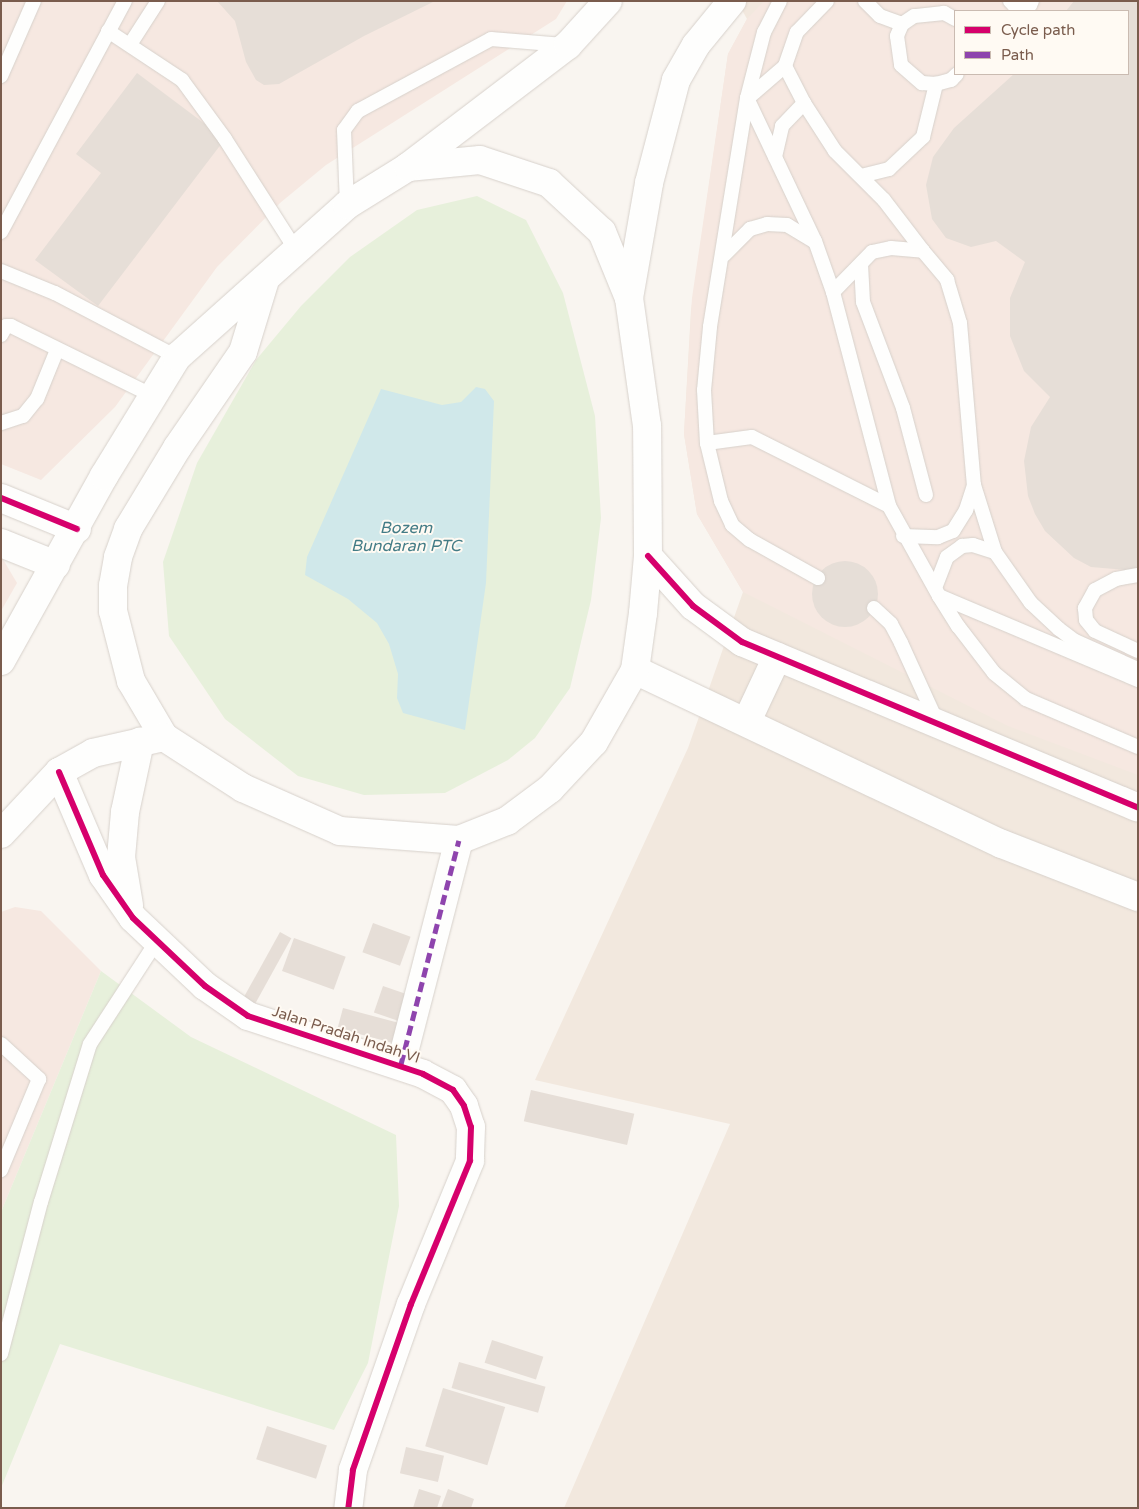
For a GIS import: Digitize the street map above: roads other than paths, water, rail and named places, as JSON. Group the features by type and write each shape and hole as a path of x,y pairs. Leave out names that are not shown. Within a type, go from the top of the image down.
{"main road":[{"path":"1,661 151,395 178,357 266,275 346,205 408,168 568,45 608,1"},
{"path":"629,298 649,182 676,80 696,45 732,1"},
{"path":"1,834 59,772 93,753 152,739 243,788 340,831 459,840 507,821 550,790 594,742 635,670 648,556 647,426 629,298 602,232 549,183 480,160 408,168"},
{"path":"131,914 121,857 124,812 152,739 131,681 115,620 113,586 118,557 128,529 177,448 243,352 266,275"},
{"path":"1,498 77,529"},
{"path":"1,543 56,566"},
{"path":"648,556 693,606 742,642 939,727 1138,808"},
{"path":"747,721 777,657"},
{"path":"635,670 747,721 1002,844 1138,897"},
{"name":"Jalan Pradah Indah VI","path":"59,772 103,874 131,914 205,986 248,1016 401,1064 453,1090 472,1127 470,1161 411,1304 353,1470 348,1508"},
{"path":"401,1064 459,840"}],"lane":[{"path":"1,76 34,1"},
{"path":"1,232 125,1"},
{"path":"131,43 158,1"},
{"path":"780,1 764,32 747,98 724,254 710,327 704,390 707,443 721,502 732,525 750,540 818,578"},
{"path":"747,98 785,66 797,32 827,1"},
{"path":"865,1 880,16 902,24"},
{"path":"1010,1 1014,5 1030,5 1032,1"},
{"path":"954,18 944,13 930,12 914,16 902,24 897,36 901,65 922,83 936,84 951,80 956,75"},
{"path":"108,31 131,43 182,80 225,139 296,250"},
{"path":"346,205 344,130 358,111 491,39 568,45"},
{"path":"785,66 804,103 835,151 861,176 946,280 960,323 974,485 995,552 1031,603 1058,629 1075,641 1138,669"},
{"path":"861,176 889,169 923,137 936,84"},
{"path":"747,98 815,242 833,292 889,506 904,536 937,592 958,626 994,673 1026,699 1138,747"},
{"path":"775,158 782,126 804,103"},
{"path":"724,254 750,229 766,224 787,225 815,242"},
{"path":"833,292 872,252 891,248 923,251"},
{"path":"861,264 863,302 903,408 926,495"},
{"path":"1,270 55,293 178,357"},
{"path":"1,335 6,326 12,326 151,395"},
{"path":"1,423 23,416 37,399 57,350"},
{"path":"707,443 736,437 752,437 889,506"},
{"path":"904,536 938,537 953,531 966,510 974,485"},
{"path":"937,592 947,557 962,546 973,545 995,552"},
{"path":"1138,576 1116,579 1095,590 1084,608 1086,620 1095,631 1138,652"},
{"path":"937,592 1138,680"},
{"path":"874,608 891,624 901,642 939,727"},
{"path":"1,1354 41,1202 90,1044 157,941"},
{"path":"1,1044 39,1078 1,1170"}],"water":[{"name":"Bozem Bundaran PTC","path":"476,387 485,389 494,401 486,583 465,730 403,713 397,698 398,674 389,644 377,623 348,599 305,575 307,557 381,389 442,405 461,402"}]}
